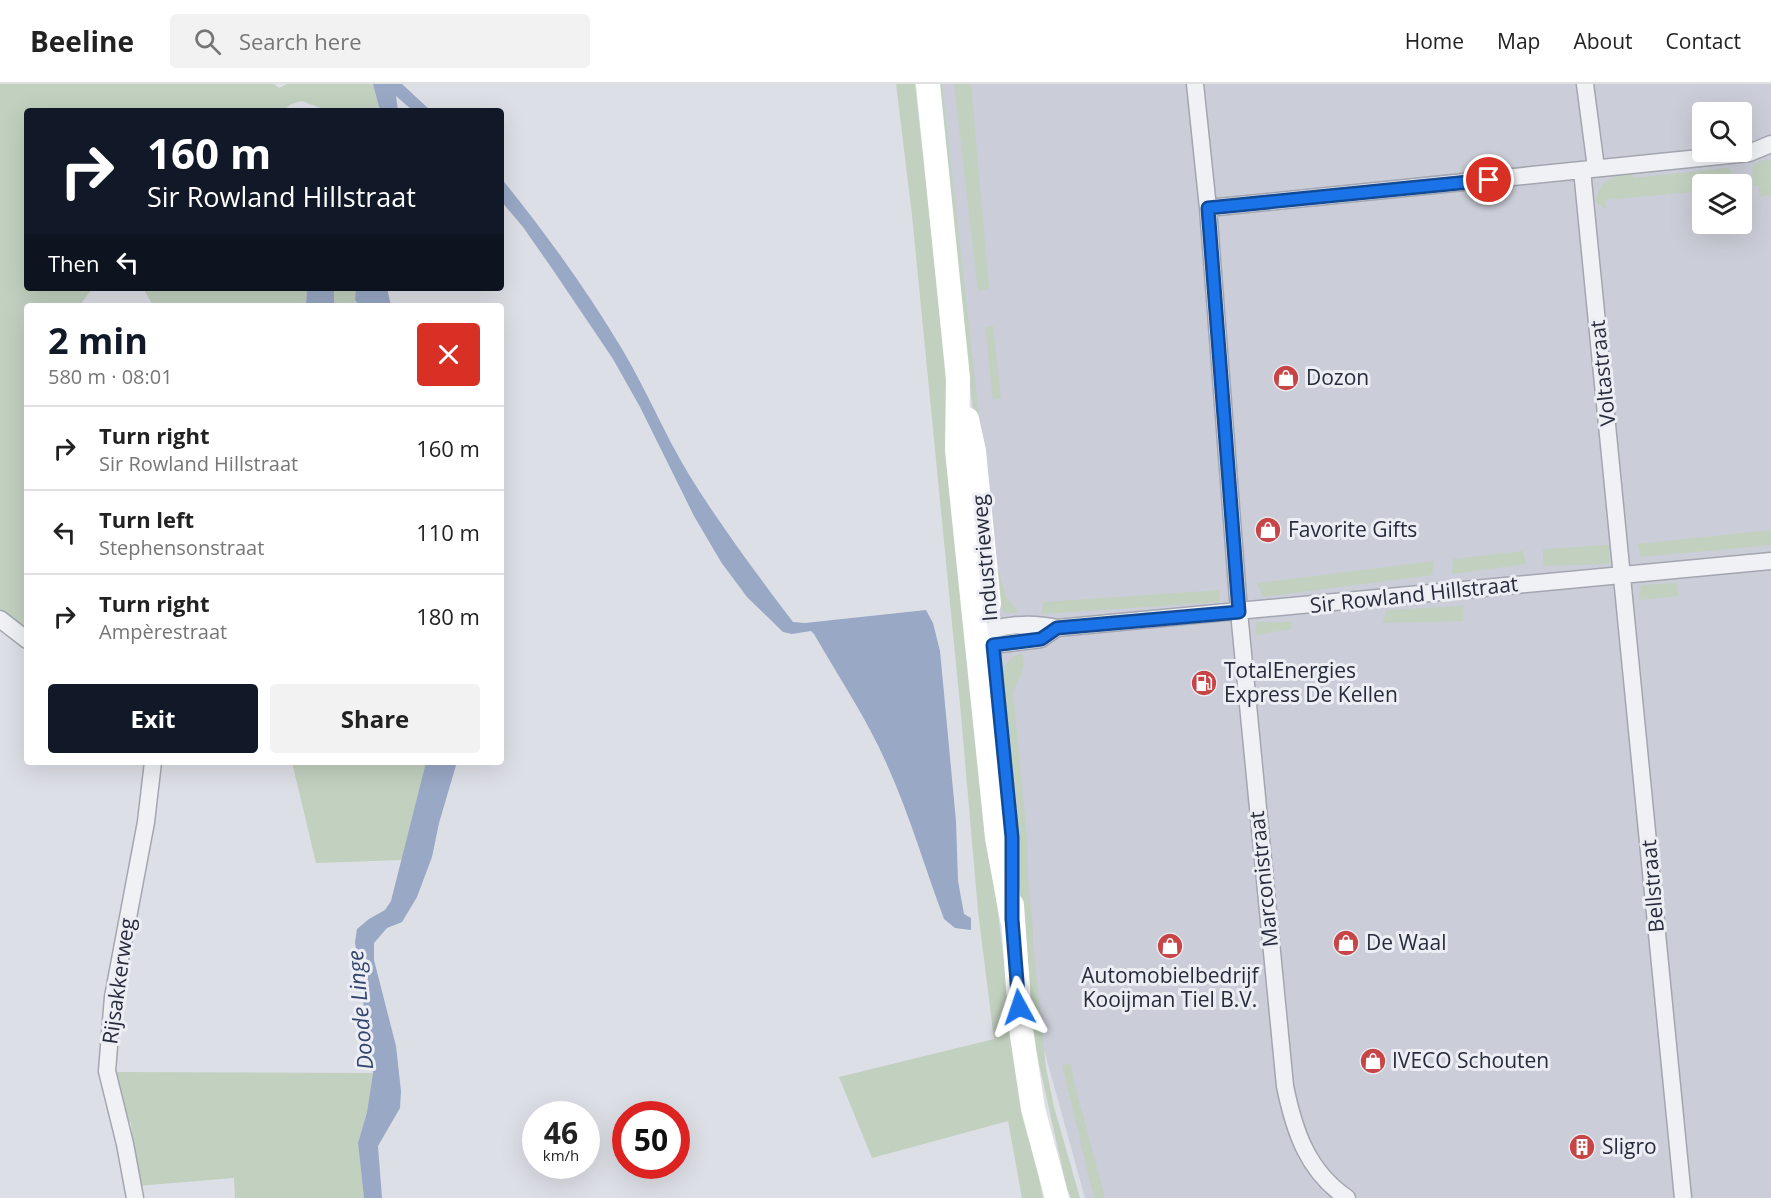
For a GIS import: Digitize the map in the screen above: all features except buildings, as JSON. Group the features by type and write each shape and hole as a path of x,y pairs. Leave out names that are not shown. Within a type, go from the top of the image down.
{"main road":[{"name":"Industrieweg","path":"928,84 958,378 974,452 987,637 996,838 1012,919 1021,1029 1033,1109 1056,1191"}],"street":[{"name":"Marconistraat","path":"1195,84 1208,208 1239,612 1285,1086 1293,1125 1311,1161 1347,1198"},
{"name":"Voltastraat","path":"1585,84 1589,169 1623,575"},
{"path":"1208,208 1749,153 1771,144"},
{"name":"Sir Rowland Hillstraat","path":"987,637 1041,639 1057,628 1771,561"},
{"name":"Bellstraat","path":"1623,575 1683,1198"},
{"path":"0,619 24,638"},
{"name":"Rijsakkerweg","path":"135,1198 107,1071 113,997 146,822 153,765"}],"shaded area":[{"path":"936,84 1771,84 1771,1198 1085,1198 1038,1028 1004,692"}],"green space":[{"path":"0,84 274,84 279,88 287,84 373,84 379,108 320,108 302,101 286,108 24,108 24,291 91,291 81,303 24,303 24,632 0,613"},
{"path":"896,84 915,84 938,294 976,714 991,853 1018,1060 1043,1198 1022,1198 1008,1121 872,1158 839,1077 994,1039 978,911 912,215"},
{"path":"932,84 942,84 995,559 1006,596 1017,613 1005,613 997,603"},
{"path":"954,84 971,84 989,288 978,291"},
{"path":"1771,160 1771,195 1760,197 1759,186 1753,186 1752,168 1759,161"},
{"path":"1728,168 1734,174 1692,174 1692,192 1605,200 1606,210 1596,202 1599,189 1611,178 1630,173 1634,178"},
{"path":"145,291 307,291 306,303 151,303"},
{"path":"334,291 356,291 355,300 358,303 334,303"},
{"path":"993,326 1001,398 993,400 985,327"},
{"path":"1771,530 1771,545 1641,557 1637,544"},
{"path":"1610,545 1609,564 1543,566 1543,549"},
{"path":"1523,551 1526,564 1452,574 1453,559"},
{"path":"1434,561 1432,575 1263,597 1257,583"},
{"path":"1677,583 1679,596 1639,600 1641,585"},
{"path":"1220,590 1219,602 1041,614 1044,602"},
{"path":"1464,606 1463,621 1382,623 1387,610"},
{"path":"1257,622 1291,622 1292,629 1255,635"},
{"path":"1021,653 1024,663 1013,694 1027,837 1033,944 1046,1068 1054,1107 1080,1198 1071,1198 1067,1189 1034,1042 1000,681 1006,664"},
{"path":"293,765 425,765 402,860 316,863"},
{"path":"1071,1064 1105,1198 1094,1198 1062,1065"},
{"path":"111,1072 373,1073 367,1112 358,1143 364,1198 235,1198 234,1178 137,1186 131,1123 125,1117"}],"water":[{"path":"373,84 402,84 428,108 410,108 396,96 398,108 379,108"},
{"path":"504,182 549,240 594,305 631,364 688,473 752,567 793,622 805,623 926,610 933,623 940,651 956,821 958,881 964,914 971,918 971,930 955,928 944,919 903,804 880,750 814,634 811,631 792,634 783,632 747,597 721,562 694,516 640,407 613,359 523,227 504,205"},
{"path":"307,291 334,291 334,303 306,303"},
{"path":"356,291 388,291 390,303 358,303 355,300"},
{"path":"425,765 456,765 439,823 432,857 417,897 402,922 387,928 374,943 374,960 396,1046 401,1091 400,1108 378,1146 382,1198 364,1198 358,1143 367,1112 373,1073 355,942 357,929 385,910 391,901"}],"place":[{"name":"Dozon","path":"1286,378"},
{"name":"Favorite Gifts","path":"1268,530"},
{"name":"TotalEnergies Express De Kellen","path":"1204,683"},
{"name":"De Waal","path":"1346,943"},
{"name":"Automobielbedrijf Kooijman Tiel B.V.","path":"1170,946"},
{"name":"IVECO Schouten","path":"1373,1061"},
{"name":"Sligro","path":"1582,1147"}],"route":[{"path":"1019,1007 1012,919 1012,837 993,645 1041,639 1057,628 1239,612 1208,208 1489,180"}],"water label":[{"name":"Doode Linge","path":"360,1010"}]}
